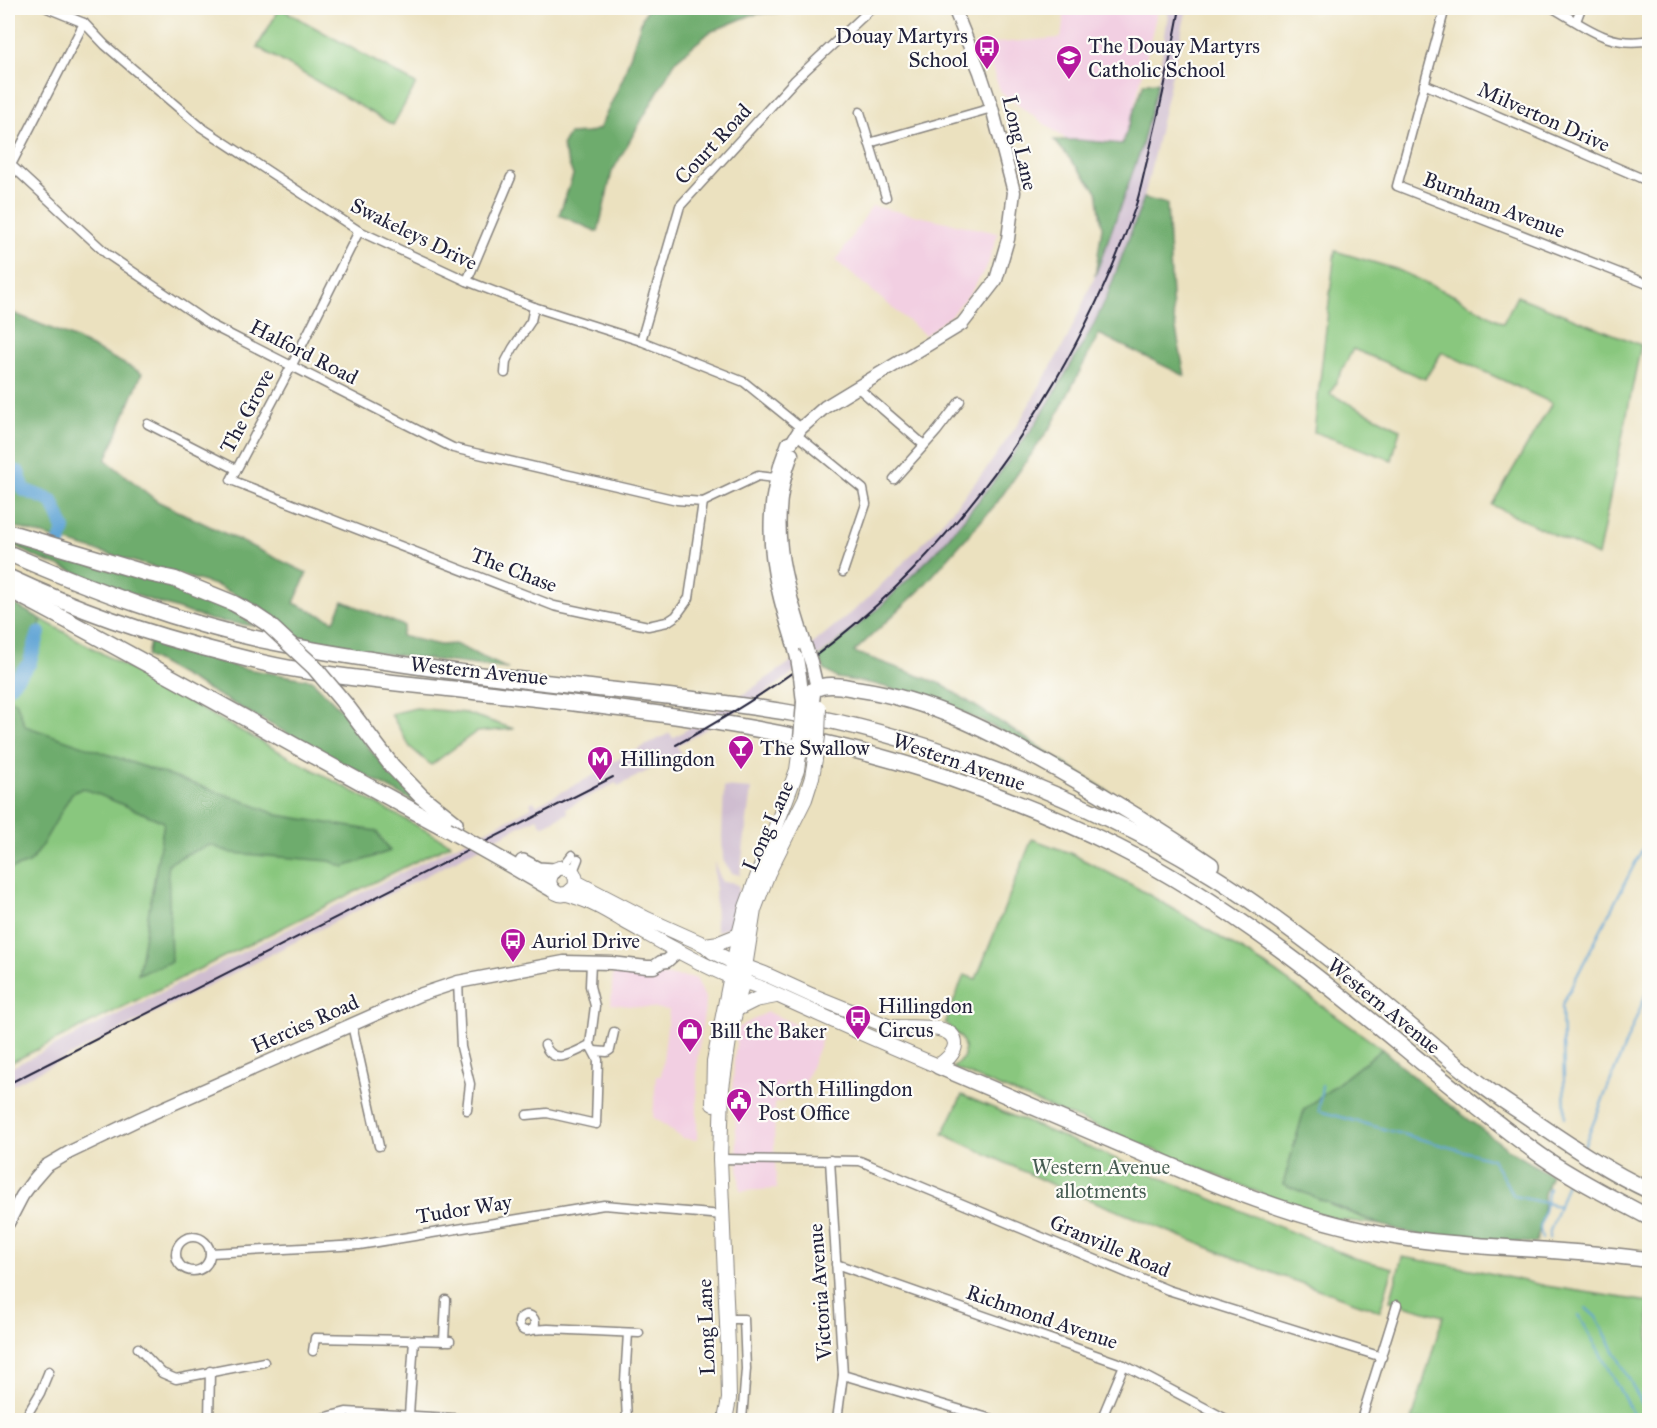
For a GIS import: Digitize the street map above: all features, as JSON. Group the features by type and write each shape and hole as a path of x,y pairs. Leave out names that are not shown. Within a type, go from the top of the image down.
{"highway":[{"path":"8,532 146,573 174,579 233,603 253,614 268,624 314,667 399,774 451,826"},
{"name":"Western Avenue","path":"8,553 64,578 155,611 225,632 271,642 418,666 707,700 796,714 839,723 932,749 1037,787 1116,823 1203,870 1246,898 1332,961 1485,1087 1596,1161 1650,1191"},
{"name":"Western Avenue","path":"8,577 114,620 179,642 254,661 310,672 584,704 767,731 845,747 947,777 1030,808 1116,847 1190,888 1278,948 1436,1076 1543,1157 1650,1218"},
{"path":"8,589 111,643 326,764 451,826 510,860 552,889"},
{"path":"799,755 808,733 812,693 817,688 831,685 888,694 934,708 994,734 1112,800 1169,835 1256,896 1290,929"},
{"path":"510,860 533,868 567,874"},
{"path":"938,1066 1190,1173 1268,1204 1311,1217 1378,1234 1451,1244 1650,1260"}],"main road":[{"name":"Long Lane","path":"817,688 813,667 801,650 779,596 772,556 770,534 775,478 788,444 825,407 962,324 996,280 1008,239 1014,192 992,108 954,8"},
{"name":"Long Lane","path":"720,1159 715,1142 713,1120 714,1061 754,910 768,873 805,799 812,777 819,736 800,676 801,650 784,574 780,533 781,492 797,435"},
{"name":"Long Lane","path":"725,1420 729,1399 720,1159 722,1088 735,1010 739,935 746,907 793,780 799,755"},
{"path":"567,874 575,887 567,894"},
{"path":"705,945 647,920 567,874 549,880 556,893 567,894 600,907 678,951 738,971 765,974 890,1027 945,1029 955,1040 955,1047 949,1058 938,1066 776,996 738,971 705,945"},
{"path":"705,945 719,943 739,935"},
{"path":"661,962 658,957 662,942"},
{"name":"Hercies Road","path":"8,1223 33,1180 46,1166 70,1152 141,1118 419,995 458,982 564,962 654,967 661,962 668,961 678,951"},
{"path":"735,1010 755,1000 776,996"}],"street":[{"name":"Swakeleys Drive","path":"47,8 84,23 105,45 201,127 359,231 467,281 534,307 641,341 744,382 797,435 863,489 867,504 843,572"},
{"name":"Court Road","path":"641,341 680,206 795,80 872,8"},
{"name":"Burnham Avenue","path":"1444,8 1397,186 1649,285"},
{"path":"1553,8 1593,33 1608,39 1633,43 1650,40"},
{"path":"1576,21 1581,8"},
{"name":"Halford Road","path":"84,23 11,165 107,254 211,325 453,448 677,500 703,502"},
{"name":"Milverton Drive","path":"1424,84 1650,182"},
{"path":"869,143 992,108"},
{"path":"860,112 886,197"},
{"path":"467,281 512,177"},
{"name":"The Grove","path":"231,480 359,231"},
{"path":"506,374 506,361 531,321 534,307"},
{"path":"857,387 924,445"},
{"path":"894,479 937,431 960,401"},
{"path":"148,424 236,470"},
{"path":"703,502 758,476 775,478"},
{"name":"The Chase","path":"231,480 554,606 648,626 667,622 676,616 689,598 703,502"},
{"path":"575,857 574,869 567,874 575,857"},
{"path":"527,1115 547,1113 596,1124 598,1060 592,1048 595,1006 590,987 591,962"},
{"path":"458,982 461,1047 470,1084 467,1110"},
{"path":"352,1025 379,1146"},
{"path":"545,1045 549,1053 558,1057 592,1048 607,1052 610,1050 614,1032"},
{"name":"Granville Road","path":"720,1159 860,1161 1168,1290 1382,1357"},
{"name":"Victoria Avenue","path":"830,1160 843,1375 837,1420"},
{"name":"Tudor Way","path":"210,1253 359,1245 604,1205 723,1215"},
{"path":"190,1237 203,1240 210,1253 206,1265 194,1271 183,1267 176,1253 180,1244 190,1237"},
{"name":"Richmond Avenue","path":"836,1264 1124,1365 1228,1420"},
{"path":"313,1351 315,1338 447,1341 446,1300"},
{"path":"1361,1420 1397,1305"},
{"path":"727,1319 744,1319 746,1369 742,1420"},
{"path":"530,1330 639,1333"},
{"path":"627,1420 625,1381 628,1333"},
{"path":"409,1415 414,1340"},
{"path":"138,1348 162,1373 176,1379 264,1362"},
{"path":"1101,1420 1124,1365"},
{"path":"24,1420 40,1393 49,1371"},
{"path":"209,1420 210,1371"},
{"path":"843,1375 995,1420"},
{"path":"315,1420 346,1412 485,1420"}],"shaded area":[{"name":"The Douay Martyrs Catholic School","path":"1065,8 1122,8 1131,11 1134,8 1158,8 1118,176 1001,93 983,44 1061,38"},
{"path":"1169,8 1187,8 1144,198 1106,299 1091,330 1047,406 989,488 939,549 880,607 821,654 751,703 677,746 681,754 618,786 616,783 566,808 568,813 542,826 537,818 518,827 8,1087 8,1069 515,816 532,807 530,803 534,801 536,805 670,733 673,738 788,664 865,601 923,543 987,468 1018,424 1067,339 1095,276 1141,149 1158,82"},
{"path":"872,206 998,233 988,264 971,292 951,315 925,335 836,261"},
{"path":"724,787 751,789 740,875 732,873 723,860"},
{"path":"714,862 722,882 731,882 739,886 736,913 730,927 716,932 715,876"},
{"path":"613,971 696,978 706,1000 697,1060 697,1140 682,1138 653,1117 656,1076 661,1076 669,1010 611,1004"},
{"path":"767,1012 823,1036 804,1085 785,1083 784,1101 775,1102 774,1150 777,1189 740,1191 733,1087 738,1028"}],"green space":[{"path":"280,8 416,84 393,125 257,47"},
{"path":"648,8 790,8 784,12 751,15 710,32 676,60 612,172 598,232 559,215 573,175 562,146 569,134 587,133 599,129 623,78 643,16"},
{"path":"1158,82 1141,149 1095,276 1102,227 1097,191 1054,140 1122,144 1144,83"},
{"path":"1144,198 1167,204 1173,314 1185,376 1099,334 1052,425 996,504 919,591 854,652 941,684 1117,797 996,728 937,701 874,684 837,678 825,670 819,658 880,607 939,549 989,488 1034,426 1091,330 1106,299"},
{"path":"1335,251 1396,269 1455,296 1503,323 1517,296 1641,345 1598,556 1492,505 1552,403 1442,352 1425,379 1353,349 1330,394 1400,429 1392,460 1314,432"},
{"path":"8,311 74,338 142,373 106,460 157,501 307,573 294,603 334,621 343,601 404,626 401,636 440,645 455,644 508,669 371,652 299,639 261,608 218,586 8,525"},
{"path":"8,541 172,586 207,598 254,626 211,620 126,592 38,558"},
{"path":"8,601 41,619 38,642 26,664 8,680"},
{"path":"41,619 208,713 451,844 8,1064 8,680 27,664 38,642"},
{"path":"150,642 241,668 312,680 343,712 371,751 420,805 147,656"},
{"path":"8,700 16,701 25,726 238,799 278,815 376,831 390,851 344,867 330,861 232,853 210,845 187,854 168,864 171,962 138,974 164,822 83,788 72,793 38,852 29,863 8,870"},
{"path":"416,708 466,713 514,729 476,732 431,765 410,747 391,714"},
{"path":"1032,839 1070,853 1172,908 1265,965 1382,1049 1304,1110 1330,1205 1381,1225 1335,1219 1270,1197 953,1068 964,1057 964,1045 960,1037 945,1023 964,975 976,979"},
{"path":"1382,1049 1432,1092 1512,1152 1551,1175 1544,1194 1543,1215 1536,1243 1429,1238 1381,1225 1283,1184 1304,1110"},
{"name":"Western Avenue allotments","path":"962,1095 1354,1258 1393,1268 1380,1311 1267,1271 1053,1185 943,1134"},
{"path":"1402,1257 1476,1270 1546,1286 1649,1302 1649,1420 1412,1420 1443,1316 1390,1301"}],"waterway":[{"path":"8,470 18,472 24,490 52,501 64,529 59,545"},
{"path":"8,687 29,664 39,633"},
{"path":"1565,1118 1562,1005 1650,834"},
{"path":"1584,1146 1650,984"},
{"path":"1322,1085 1319,1111 1492,1159 1514,1196 1546,1203 1540,1228 1542,1239"},
{"path":"1549,1239 1568,1180"},
{"path":"1549,1188 1546,1203 1558,1206"},
{"path":"1586,1308 1597,1318 1650,1419"},
{"path":"1579,1315 1636,1420"}],"railway":[{"path":"676,745 771,688 859,621 912,571 948,531 1014,446 1070,355 1116,258 1135,208 1158,117 1180,8"},
{"path":"8,1084 613,777"}],"place":[{"name":"Douay Martyrs School","path":"987,71"},
{"name":"The Douay Martyrs Catholic School","path":"1069,81"},
{"name":"The Swallow","path":"741,771"},
{"name":"Hillingdon","path":"600,782"},
{"name":"Auriol Drive","path":"513,964"},
{"name":"Hillingdon Circus","path":"858,1041"},
{"name":"Bill the Baker","path":"690,1054"},
{"name":"North Hillingdon Post Office","path":"739,1124"}]}
